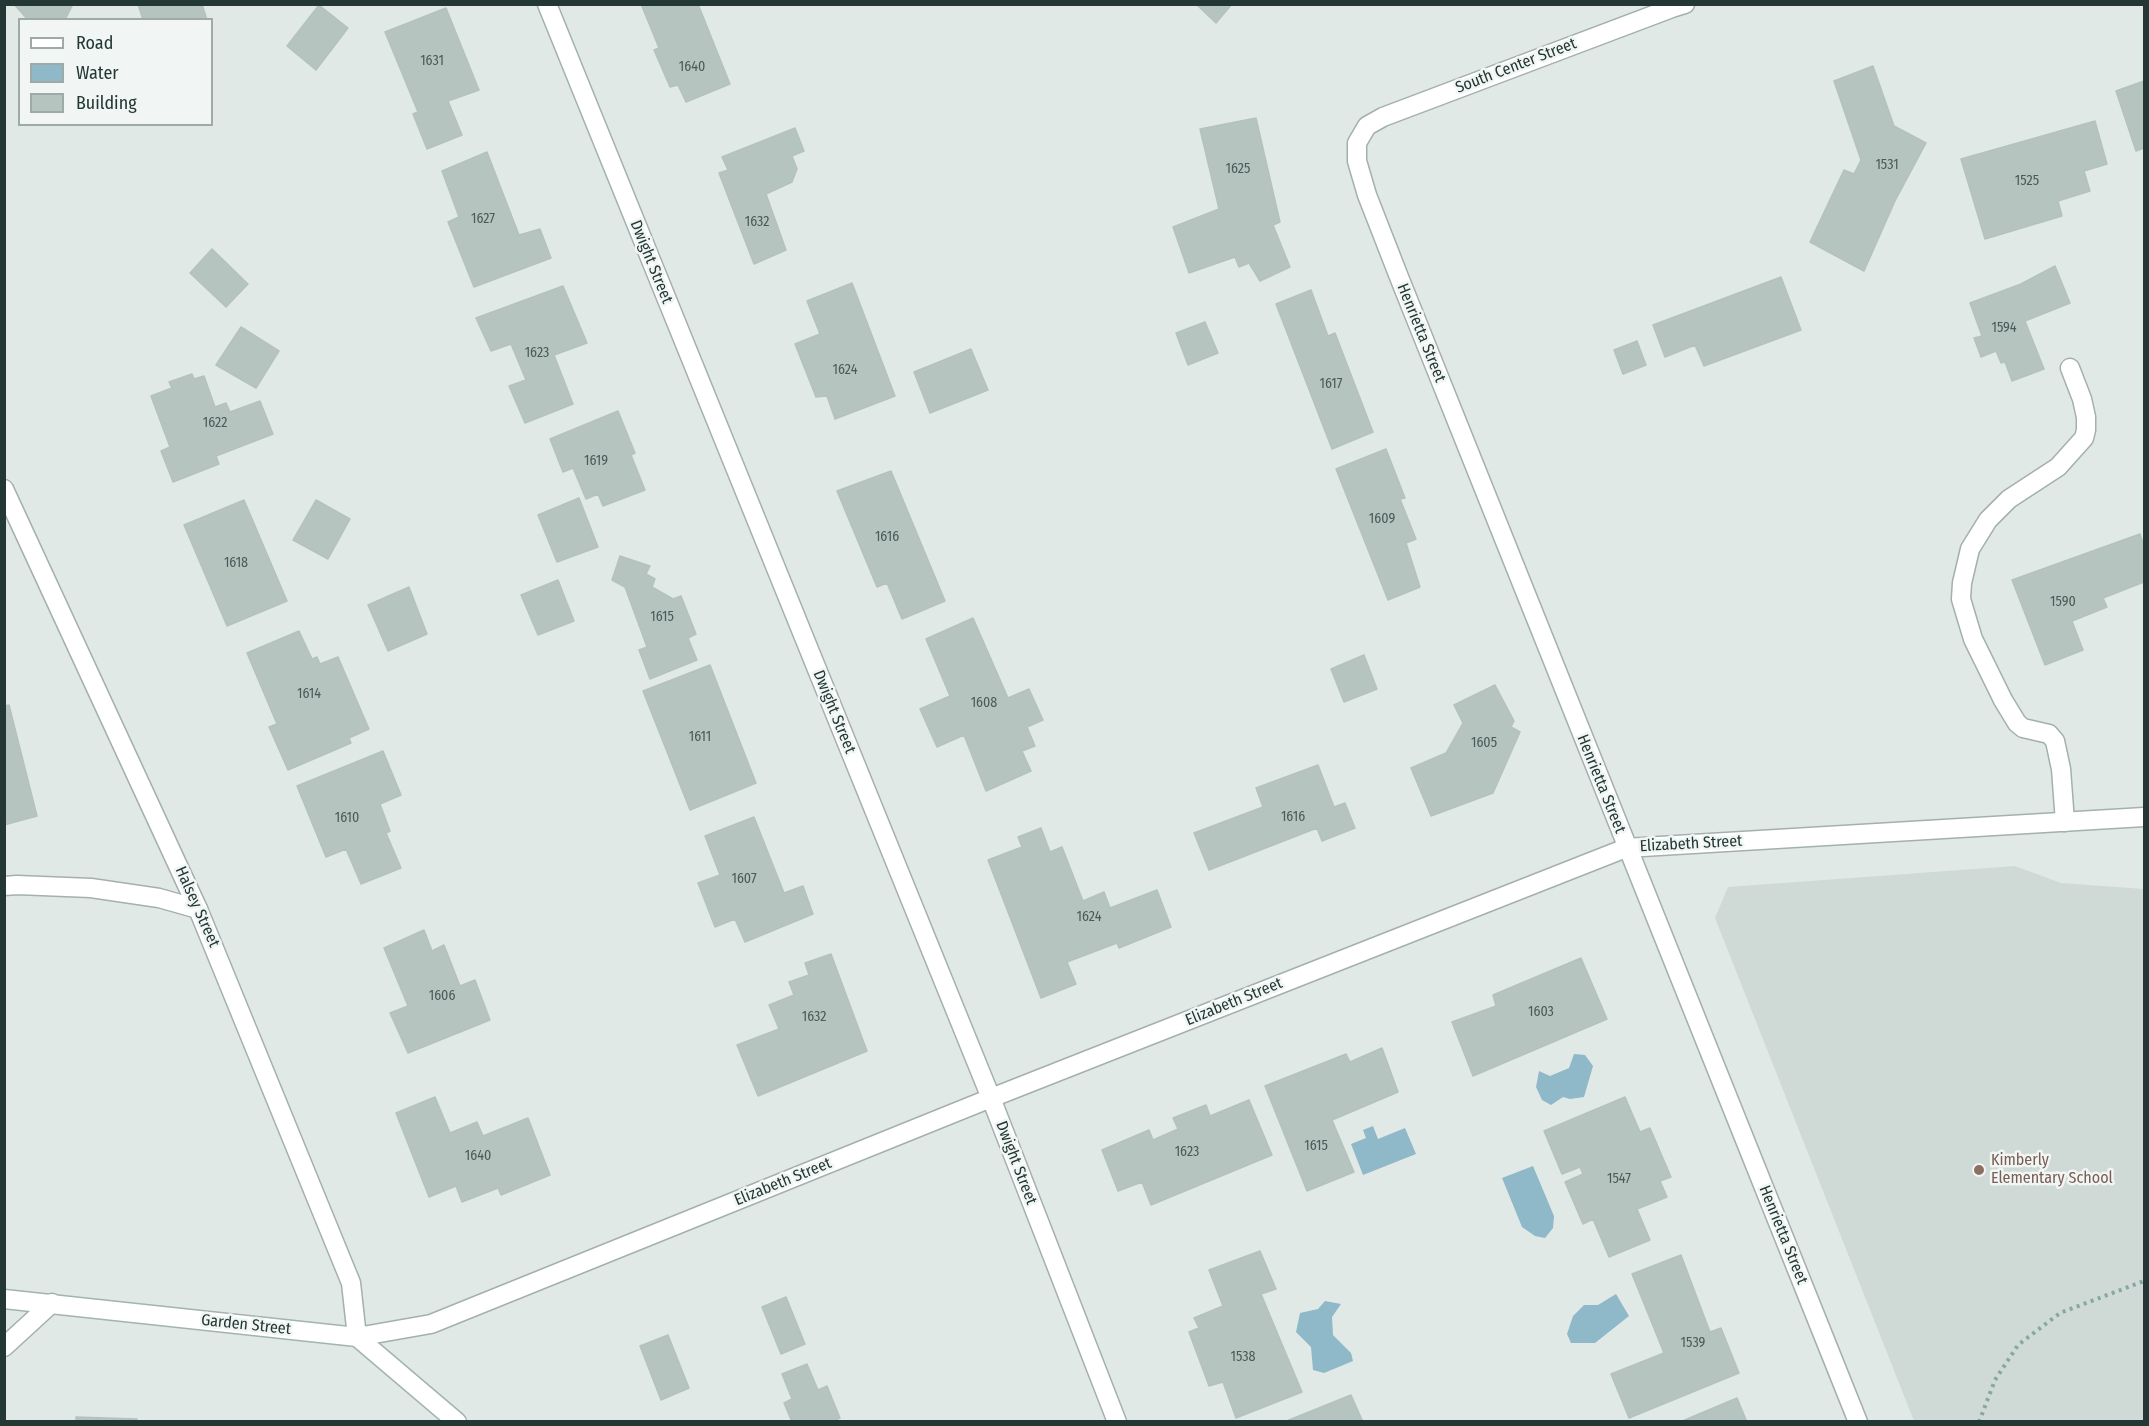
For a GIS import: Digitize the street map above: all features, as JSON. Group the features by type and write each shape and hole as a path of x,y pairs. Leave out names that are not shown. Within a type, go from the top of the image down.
{"street":[{"name":"Dwight Street","path":"547,4 991,1098 1117,1422"},
{"name":"South Center Street","path":"1357,143 1367,126 1383,117 1676,6"},
{"name":"Henrietta Street","path":"1357,143 1357,161 1366,195 1858,1422"},
{"path":"2065,822 2061,769 2055,741 2049,734 2023,728 2017,723 1973,639 1961,599 1962,583 1970,549 1988,520 2009,499 2058,467 2084,438 2086,417 2070,368"},
{"name":"Halsey Street","path":"4,489 198,909 351,1282 357,1337"},
{"name":"Elizabeth Street","path":"357,1337 431,1324 991,1098 1626,848 2145,817"},
{"path":"4,886 92,888 159,898 198,909"},
{"name":"Garden Street","path":"4,1299 357,1337"},
{"path":"4,1347 52,1303"},
{"path":"357,1337 457,1422"}],"path":[{"path":"1979,1422 1995,1380 2018,1345 2060,1313 2145,1281"}],"shaded area":[{"name":"Kimberly Elementary School","path":"2015,866 2061,883 2144,889 2144,1421 1914,1421 1715,918 1728,887"}],"water":[{"path":"1574,1054 1585,1055 1593,1066 1584,1097 1570,1099 1563,1097 1551,1105 1542,1100 1536,1087 1539,1071 1550,1076 1569,1068"},
{"path":"1373,1126 1378,1139 1405,1128 1416,1154 1363,1175 1351,1144 1366,1138 1363,1130"},
{"path":"1533,1166 1554,1216 1553,1228 1545,1238 1535,1236 1522,1227 1502,1178"},
{"path":"1616,1294 1629,1316 1595,1343 1571,1343 1567,1334 1573,1316 1584,1305 1598,1305"},
{"path":"1325,1301 1341,1304 1332,1317 1333,1335 1351,1353 1353,1361 1324,1373 1313,1370 1311,1347 1296,1332 1300,1313 1318,1309"}],"building":[{"path":"14,4 73,4 66,18 26,18"},
{"path":"138,4 202,4 206,18 142,18"},
{"path":"641,4 698,4 730,84 686,102 678,85 670,87 654,50 659,48"},
{"path":"1196,4 1232,4 1216,23"},
{"path":"319,5 348,28 316,70 287,46"},
{"path":"446,8 479,90 448,101 462,135 427,149 413,114 418,112 385,32"},
{"path":"1873,66 1894,126 1926,143 1895,201 1864,271 1810,242 1844,170 1854,174 1861,160 1834,81"},
{"path":"2144,81 2144,148 2136,151 2116,91"},
{"path":"1256,118 1280,222 1273,225 1290,267 1260,281 1249,263 1239,267 1235,257 1189,273 1173,227 1219,209 1200,129"},
{"path":"2095,121 2107,164 2084,171 2090,191 2058,201 2062,216 1985,239 1961,159"},
{"path":"795,128 804,151 792,156 797,169 792,182 766,194 786,250 754,264 719,173 728,170 722,157"},
{"path":"487,152 519,235 540,229 551,258 474,287 448,222 459,217 442,171"},
{"path":"212,249 248,284 226,307 190,273"},
{"path":"2055,266 2070,303 2025,321 2044,369 2012,381 2005,362 2001,363 1996,351 1981,357 1974,338 1982,336 1970,303 2021,284"},
{"path":"1781,277 1801,330 1704,366 1695,345 1665,357 1653,325"},
{"path":"852,283 895,396 835,419 827,396 816,397 795,344 820,334 807,301"},
{"path":"563,286 587,343 554,355 573,404 525,423 509,386 526,380 511,344 491,351 476,318"},
{"path":"1311,290 1328,336 1335,333 1373,432 1332,449 1276,304"},
{"path":"1205,322 1218,353 1188,365 1176,333"},
{"path":"241,327 279,351 256,388 216,365"},
{"path":"1637,341 1646,365 1623,374 1614,350"},
{"path":"971,349 988,390 930,413 914,372"},
{"path":"192,374 194,379 204,376 215,407 226,403 230,412 260,401 273,434 216,456 219,464 173,482 161,451 170,447 151,396 172,388 169,382"},
{"path":"618,411 635,453 631,455 645,490 603,506 598,494 586,499 573,468 563,472 550,439"},
{"path":"1386,449 1405,498 1400,499 1416,539 1406,543 1420,587 1388,600 1336,469"},
{"path":"891,471 945,601 902,619 887,583 877,587 837,491"},
{"path":"579,498 598,547 557,562 538,515"},
{"path":"244,500 287,601 227,626 184,525"},
{"path":"316,500 350,519 328,559 293,540"},
{"path":"2140,534 2144,546 2144,582 2103,598 2107,607 2072,621 2083,650 2045,665 2012,580"},
{"path":"620,556 650,566 646,574 655,579 652,587 673,599 681,596 696,634 688,638 697,660 650,679 639,650 647,647 625,587 612,580"},
{"path":"558,580 574,621 538,635 521,595"},
{"path":"409,587 427,634 388,651 368,605"},
{"path":"973,618 1008,698 1029,689 1043,720 1027,727 1035,746 1022,751 1031,771 986,791 964,735 937,747 920,709 950,696 926,639"},
{"path":"299,631 312,659 317,657 320,664 338,657 369,729 349,738 351,743 288,770 269,727 277,724 247,653"},
{"path":"1364,655 1377,689 1344,702 1331,669"},
{"path":"710,665 756,783 690,810 643,691"},
{"path":"1495,685 1514,721 1511,727 1520,732 1493,793 1431,816 1411,768 1446,753 1463,723 1454,705"},
{"path":"9,705 37,816 4,825 4,706"},
{"path":"383,751 401,795 380,804 390,831 386,833 401,868 361,884 346,849 326,857 297,786"},
{"path":"1318,765 1334,807 1345,803 1355,828 1322,841 1317,828 1209,870 1194,833 1263,807 1256,788"},
{"path":"754,817 784,893 803,886 813,914 745,942 735,919 715,927 698,883 720,875 705,836"},
{"path":"1041,828 1050,852 1062,847 1083,901 1104,892 1110,908 1157,890 1171,927 1119,948 1117,943 1067,962 1076,984 1041,998 988,860 1022,847 1018,837"},
{"path":"424,930 432,951 444,945 460,986 475,980 490,1020 408,1053 390,1013 408,1006 384,948"},
{"path":"831,954 867,1051 758,1096 737,1045 779,1029 769,1005 794,995 789,982 809,975 805,963"},
{"path":"1581,958 1607,1019 1473,1076 1452,1022 1496,1006 1493,995"},
{"path":"1382,1048 1398,1092 1332,1120 1354,1172 1307,1191 1265,1086 1346,1054 1350,1062"},
{"path":"435,1097 450,1133 477,1122 483,1136 528,1118 550,1175 501,1195 498,1188 462,1202 456,1186 429,1197 396,1113"},
{"path":"1625,1097 1640,1132 1650,1128 1671,1177 1660,1181 1667,1197 1637,1209 1650,1240 1609,1257 1593,1219 1583,1224 1565,1182 1583,1174 1580,1167 1562,1174 1544,1131"},
{"path":"1249,1100 1272,1155 1151,1205 1142,1182 1118,1191 1102,1150 1149,1130 1153,1140 1178,1129 1173,1118 1206,1105 1210,1116"},
{"path":"1260,1251 1276,1289 1261,1294 1302,1392 1236,1418 1223,1382 1209,1386 1189,1332 1199,1328 1194,1318 1223,1306 1209,1270"},
{"path":"1681,1255 1710,1332 1721,1328 1739,1373 1629,1418 1611,1374 1664,1353 1632,1274"},
{"path":"786,1297 805,1344 781,1354 762,1307"},
{"path":"668,1335 689,1388 661,1400 640,1346"},
{"path":"807,1364 818,1390 827,1386 840,1418 831,1422 792,1422 784,1403 792,1399 782,1374"},
{"path":"1351,1395 1363,1422 1284,1422"},
{"path":"1737,1398 1747,1422 1680,1422"},
{"path":"76,1417 137,1419 137,1422 76,1422"}],"place":[{"name":"Kimberly Elementary School","path":"1979,1170"}]}
